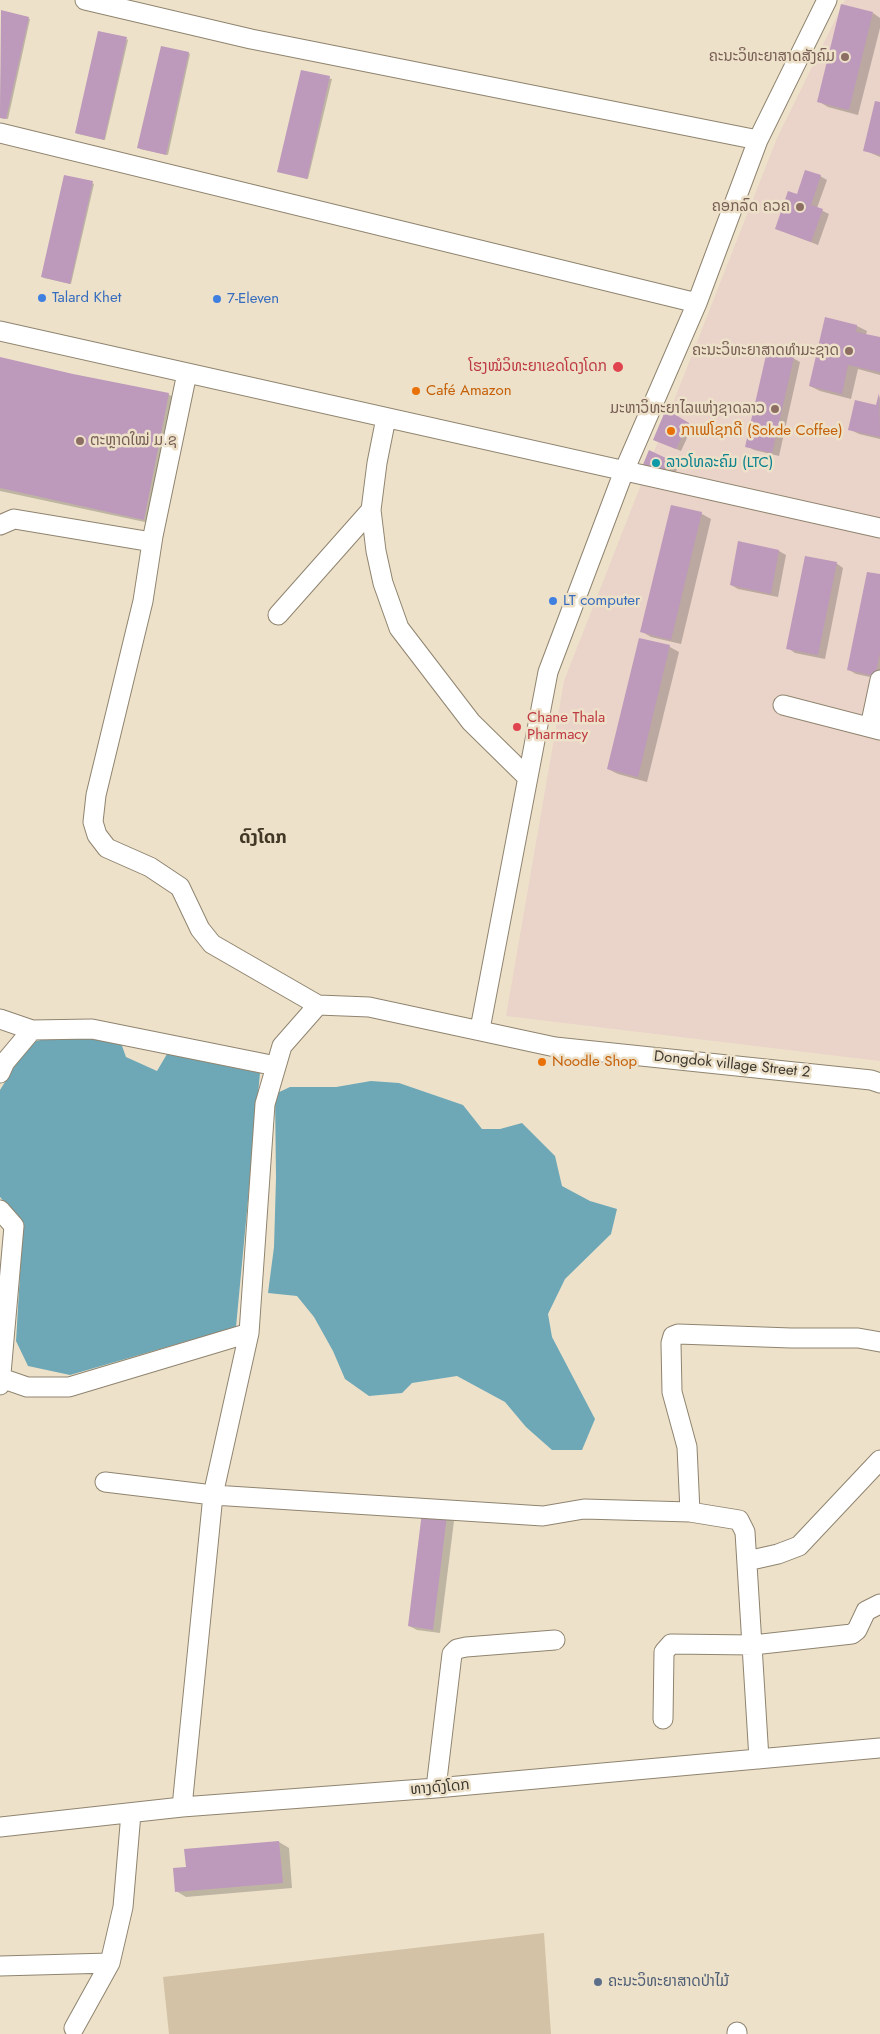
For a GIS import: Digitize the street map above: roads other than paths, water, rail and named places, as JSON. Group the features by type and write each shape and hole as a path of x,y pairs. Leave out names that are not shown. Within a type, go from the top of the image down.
{"street":[{"path":"85,0 251,39 758,140"},
{"path":"480,1029 548,672 624,470 697,303 758,140 828,0"},
{"path":"0,133 697,303"},
{"path":"0,331 880,528"},
{"path":"182,1807 213,1495 249,1333 265,1104 282,1046 318,1005 212,944 200,929 180,887 150,868 107,848 97,835 93,822 96,795 143,601 152,542 187,373"},
{"path":"386,418 377,463 371,510 376,551 399,628 471,722 528,778"},
{"path":"278,614 371,510"},
{"path":"0,525 14,519 152,542"},
{"path":"782,705 875,728 880,680"},
{"name":"Dongdok village Street 2","path":"318,1005 369,1007 480,1029 554,1047 861,1079 880,1083"},
{"path":"0,1019 32,1030 92,1029 276,1066"},
{"path":"0,1073 5,1062 32,1030"},
{"path":"0,1210 14,1226 0,1384"},
{"path":"1,1378 27,1387 69,1387 249,1333"},
{"path":"690,1512 687,1448 672,1392 671,1343 673,1336 678,1334 858,1338 880,1342"},
{"path":"747,1561 778,1554 799,1546 880,1460"},
{"path":"106,1482 213,1495 543,1516 584,1509 690,1512 739,1520 745,1532 759,1759"},
{"path":"663,1719 664,1652 671,1644 752,1645 852,1634 858,1630 866,1611 880,1604"},
{"path":"436,1788 452,1654 457,1649 466,1647 555,1640"},
{"name":"ທາງດົງໂດກ","path":"0,1827 182,1807 436,1788 880,1748"},
{"path":"74,2028 110,1963 123,1908 131,1813"},
{"path":"0,1966 110,1963"}],"water":[{"path":"60,1035 121,1043 126,1057 157,1071 167,1054 260,1073 236,1327 70,1375 28,1366 16,1341 23,1223 0,1197 0,1090 29,1043"},
{"path":"371,1081 399,1083 463,1105 482,1129 500,1129 522,1123 555,1156 562,1186 590,1201 617,1209 611,1234 565,1279 548,1314 552,1337 595,1419 582,1450 552,1450 526,1427 505,1402 457,1376 412,1383 402,1393 369,1396 345,1379 333,1351 314,1317 297,1296 268,1293 274,1247 276,1178 275,1094 290,1087 336,1087"}],"place":[{"name":"ຄະນະວິທະຍາສາດສັງຄົມ","path":"845,57"},
{"name":"ຄອກລົດ ຄວຄ","path":"800,207"},
{"name":"Talard Khet","path":"42,298"},
{"name":"7-Eleven","path":"217,299"},
{"name":"ຄະນະວິທະຍາສາດທຳມະຊາດ","path":"849,351"},
{"name":"ໂຮງໝໍວິທະຍາເຂດໂດງໂດກ","path":"618,367"},
{"name":"Café Amazon","path":"416,391"},
{"name":"ມະຫາວິທະຍາໄລແຫ່ງຊາດລາວ","path":"775,409"},
{"name":"ກາເຟໂຊກດີ (Sokde Coffee)","path":"671,431"},
{"name":"ຕະຫຼາດໃໝ່ ມ.ຊ","path":"80,441"},
{"name":"ລາວໂທລະຄົມ (LTC)","path":"656,463"},
{"name":"LT computer","path":"553,601"},
{"name":"Chane Thala Pharmacy","path":"517,727"},
{"name":"Noodle Shop","path":"542,1062"},
{"name":"ຄະນະວິທະຍາສາດປ່າໄມ້","path":"598,1982"}],"district":[{"name":"ດົງໂດກ","path":"263,839"}]}
